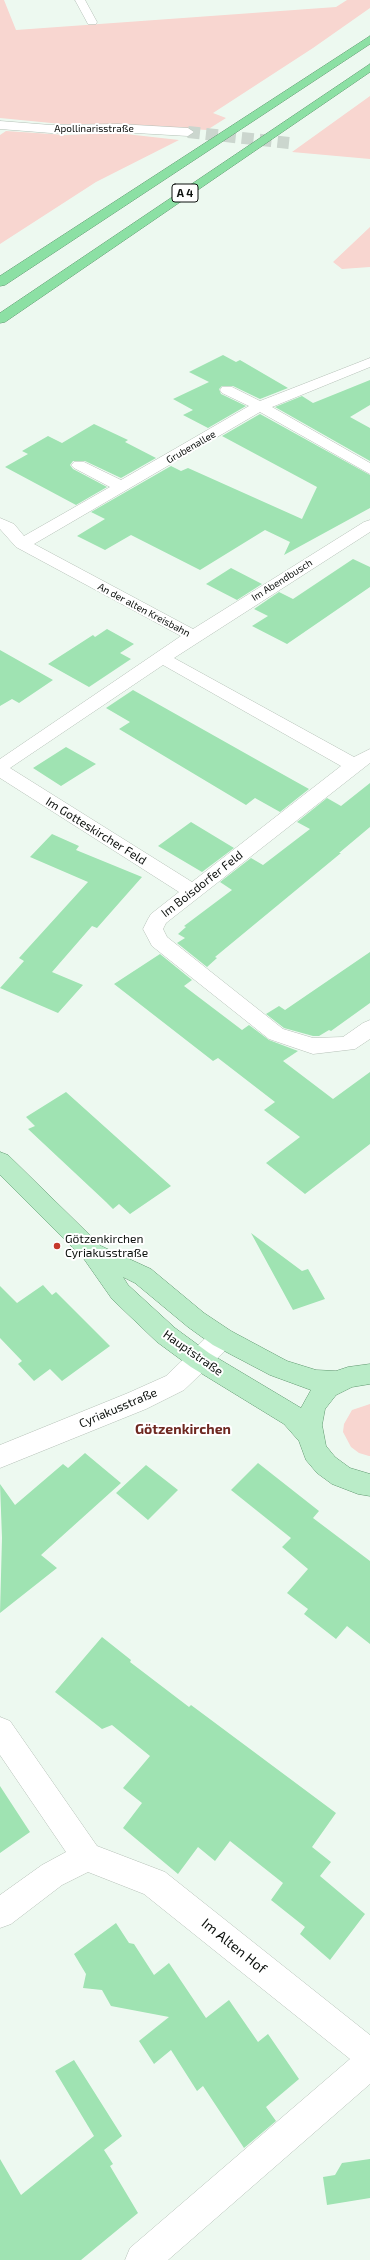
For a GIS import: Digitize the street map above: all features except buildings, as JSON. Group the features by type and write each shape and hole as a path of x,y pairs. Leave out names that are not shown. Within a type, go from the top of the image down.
{"highway":[{"name":"A 4","path":"0,282 370,39"},
{"name":"A 4","path":"0,319 370,67"}],"main road":[{"name":"Hauptstraße","path":"0,1161 92,1252 120,1292 166,1335 200,1360 293,1416 310,1436"},
{"name":"Hauptstraße","path":"92,1252 143,1276 190,1315 222,1338 279,1368 316,1381 336,1382"},
{"name":"Hauptstraße","path":"370,1374 348,1377 327,1388 314,1405 309,1425 310,1436 315,1452 326,1465 341,1476 358,1483 370,1485"}],"street":[{"path":"80,0 92,22"},
{"name":"Apollinarisstraße","path":"0,125 51,129 118,128 188,132"},
{"name":"Grubenallee","path":"22,544 260,406 370,362"},
{"path":"227,390 260,406 370,468"},
{"path":"79,465 122,487"},
{"name":"An der alten Kreisbahn","path":"0,523 8,527 22,544 193,636 162,658"},
{"name":"Im Abendbusch","path":"193,636 370,525"},
{"path":"0,767 162,658 362,760"},
{"name":"Im Boisdorfer Feld","path":"362,760 158,919 153,929 159,941 276,1034 313,1046 348,1044 370,1028"},
{"name":"Im Gotteskircher Feld","path":"0,770 193,892"},
{"name":"Cyriakusstraße","path":"0,1457 175,1383 222,1338"},
{"path":"0,1731 87,1857 52,1875 0,1913"},
{"name":"Im Alten Hof","path":"87,1857 154,1883 370,2055"},
{"path":"142,2260 370,2063"}],"shaded area":[{"path":"0,0 4,0 16,30 336,7 347,0 370,0 370,8 313,48 213,113 226,118 207,130 113,124 72,125 0,118"},
{"path":"370,96 370,159 292,152"},
{"path":"6,131 66,135 117,133 179,140 96,182 0,244 0,135"},
{"path":"370,227 370,267 342,269 333,262"},
{"path":"370,1404 369,1456 359,1453 351,1447 343,1432 344,1424 352,1410"}],"tunnel":[{"path":"188,132 289,143"}],"place":[{"name":"Götzenkirchen Cyriakusstraße","path":"57,1246"}],"district":[{"name":"Götzenkirchen","path":"183,1429"}]}
